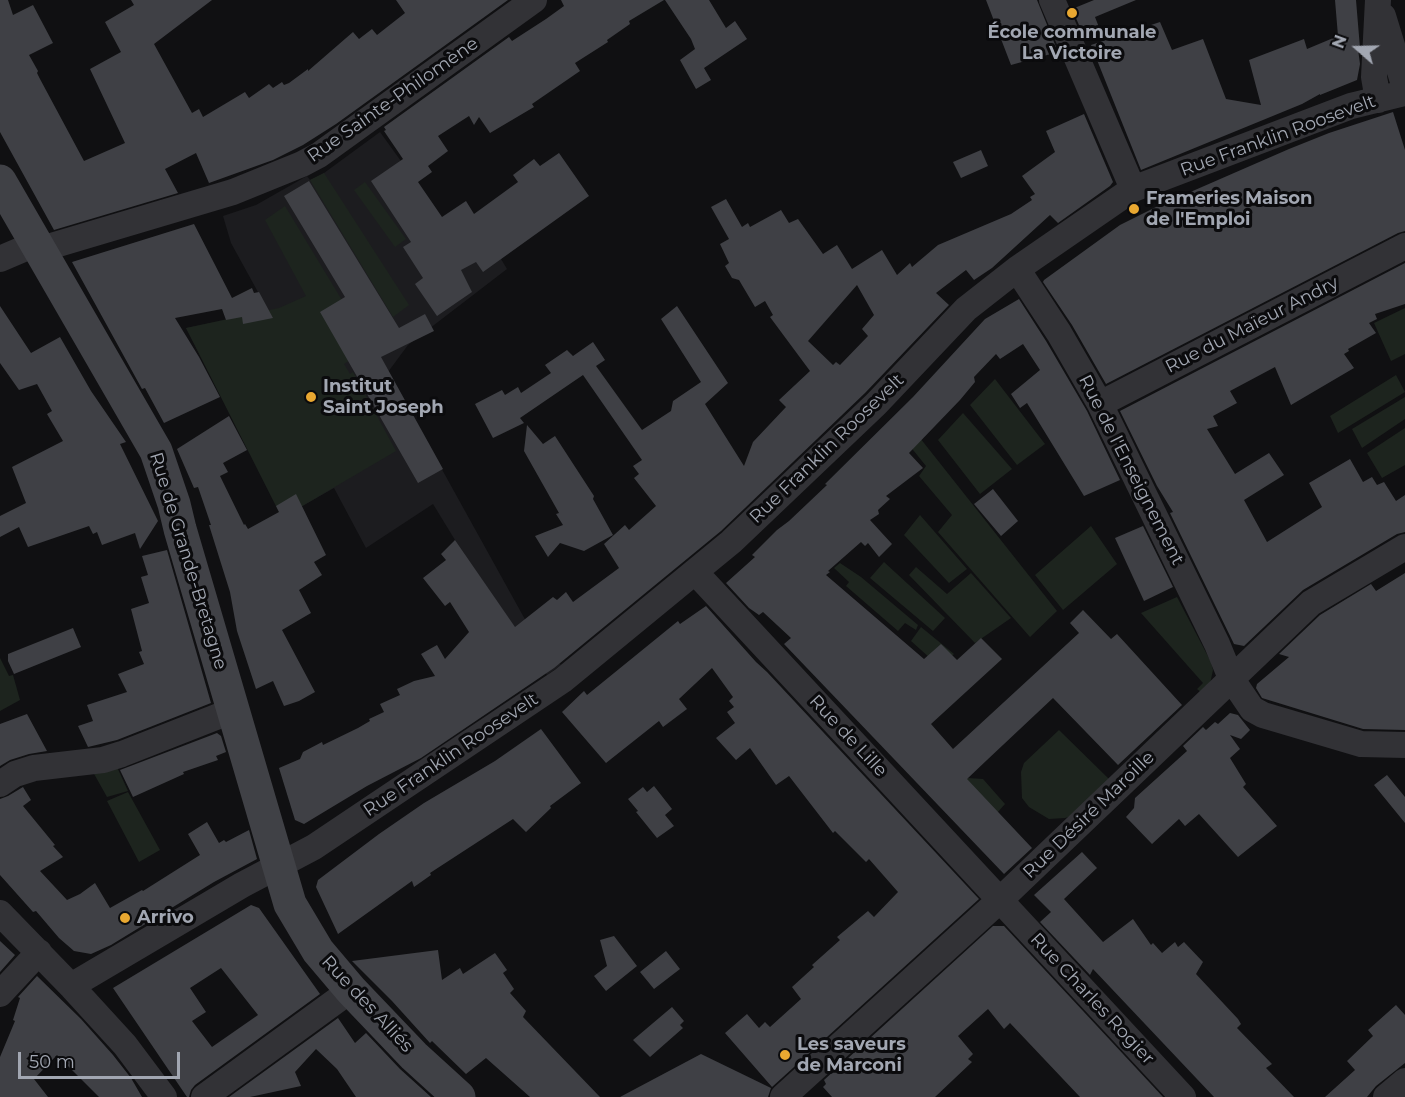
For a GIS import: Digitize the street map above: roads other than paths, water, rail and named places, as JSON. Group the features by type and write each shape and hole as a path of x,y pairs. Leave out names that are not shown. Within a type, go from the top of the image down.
{"main road":[{"name":"Rue de Grande-Bretagne","path":"0,181 156,451 174,504 278,866"},
{"name":"Rue des Alliés","path":"278,866 290,904 318,951 351,990 414,1056 459,1097"}],"street":[{"name":"Rue Sainte-Philomène","path":"0,259 233,192 302,164 534,0"},
{"path":"1052,0 1133,189"},
{"path":"1378,0 1405,88"},
{"path":"1378,0 1374,77 1378,100"},
{"name":"Rue Franklin Roosevelt","path":"71,986 314,847 563,680 731,542 876,404 966,309 1017,268 1133,189 1351,106 1405,93"},
{"name":"Rue du Maïeur Andry","path":"1100,404 1405,246"},
{"name":"Rue de l'Enseignement","path":"1017,268 1059,333 1100,404 1217,644 1231,678 1252,709 1263,715 1361,744 1405,745"},
{"name":"Rue Désiré Maroille","path":"783,1097 1000,900 1311,603 1405,547"},
{"name":"Rue de Lille","path":"696,573 1000,900"},
{"path":"0,784 15,774 34,768 103,760 122,754 234,710"},
{"name":"Rue Charles Rogier","path":"1000,900 1183,1097"},
{"path":"0,914 39,952 125,1045 164,1097"},
{"path":"0,994 39,952"},
{"path":"204,1097 351,990"},
{"path":"1386,1097 1405,1081"}],"place":[{"name":"École communale La Victoire","path":"1072,13"},
{"name":"Frameries Maison de l'Emploi","path":"1134,209"},
{"name":"Institut Saint Joseph","path":"311,397"},
{"name":"Arrivo","path":"125,918"},
{"name":"Les saveurs de Marconi","path":"785,1055"}]}
